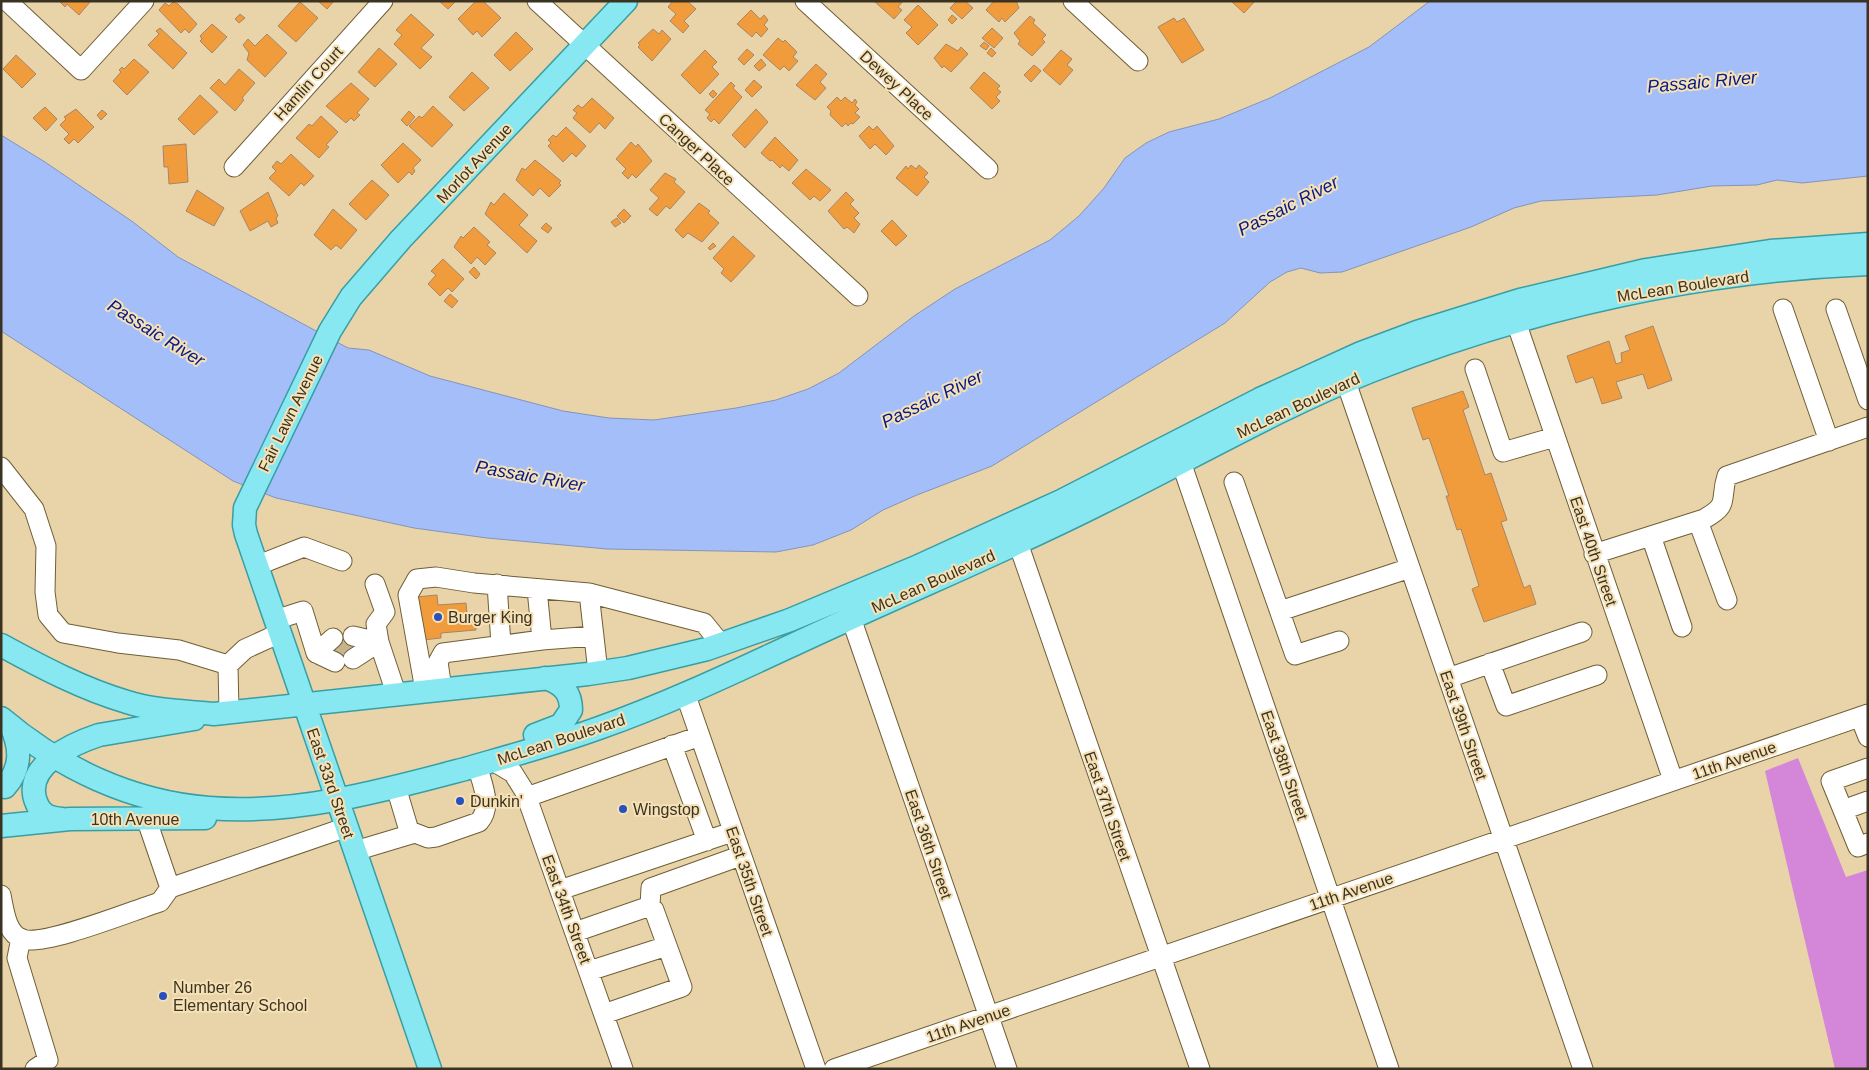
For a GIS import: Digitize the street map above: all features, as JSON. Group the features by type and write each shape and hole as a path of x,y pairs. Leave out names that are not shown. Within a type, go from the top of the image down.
{"main road":[{"name":"Morlot Avenue","path":"330,331 351,297 396,245 626,1"},
{"name":"McLean Boulevard","path":"1,645 77,683 128,703 155,708 222,713 598,672 666,660 721,644 830,604 923,564 1061,501 1260,399 1361,353 1417,332 1520,300 1646,270 1745,254 1868,244"},
{"name":"McLean Boulevard","path":"6,722 54,757 99,780 151,798 209,808 268,808 338,800 396,787 485,763 597,729 685,694 1018,543 1268,417 1346,382 1424,352 1516,322 1608,298 1690,282 1789,270 1868,264"},
{"name":"Fair Lawn Avenue","path":"249,496 330,331"},
{"name":"East 33rd Street","path":"249,496 244,525 256,566 430,1069"},
{"path":"338,800 426,766 561,725 572,710 569,693 556,681 545,678"},
{"path":"3,788 84,740 99,735 222,713"},
{"path":"3,788 13,778 19,758 16,737 6,722"},
{"path":"54,757 37,775 34,795 40,811 47,816 70,819"},
{"name":"10th Avenue","path":"1,826 70,819 201,818 268,808"}],"street":[{"path":"7,1 81,70 144,1"},
{"name":"Hamlin Court","path":"234,167 383,1"},
{"name":"Canger Place","path":"537,1 858,296"},
{"name":"Dewey Place","path":"805,1 988,169"},
{"path":"1073,1 1138,61"},
{"path":"1783,308 1829,441"},
{"path":"1836,309 1868,400"},
{"name":"East 40th Street","path":"1516,322 1673,780"},
{"path":"1475,369 1503,452 1555,437"},
{"name":"East 39th Street","path":"1346,382 1583,1069"},
{"path":"1594,554 1698,521 1719,510 1724,499 1724,485 1727,476 1868,427"},
{"name":"East 38th Street","path":"1181,462 1389,1069"},
{"path":"1,467 34,509 46,546 45,592 48,615 63,633 118,643 179,650 228,665"},
{"path":"1234,482 1295,656 1339,641"},
{"path":"1698,521 1727,600"},
{"path":"1650,536 1682,627"},
{"name":"East 37th Street","path":"1018,543 1200,1069"},
{"path":"256,566 304,547 342,561"},
{"path":"1280,611 1410,568"},
{"path":"433,690 408,595 417,579 436,577 474,583 590,593 704,623 721,644"},
{"path":"375,584 385,612 376,624 379,642 396,693"},
{"path":"497,584 501,645"},
{"path":"537,589 542,640"},
{"path":"590,593 598,672"},
{"path":"222,713 228,665 245,649 303,611 340,649"},
{"name":"East 36th Street","path":"851,618 1007,1069"},
{"path":"1448,678 1582,632"},
{"path":"433,690 438,662 443,653 542,640 594,636"},
{"path":"291,667 340,649 379,642"},
{"path":"1490,663 1506,706 1597,675"},
{"name":"East 35th Street","path":"685,694 740,856 816,1069"},
{"path":"1864,715 1868,737"},
{"name":"11th Avenue","path":"834,1069 1864,715"},
{"path":"527,797 700,736"},
{"path":"672,746 707,841"},
{"path":"355,851 415,833 428,838 436,837 479,822 486,808 485,763"},
{"name":"East 34th Street","path":"485,763 513,773 527,797 624,1069"},
{"path":"1868,768 1831,781 1858,847 1868,844"},
{"path":"396,787 410,834"},
{"path":"1844,810 1868,801"},
{"path":"146,818 170,888"},
{"path":"1,895 9,926 21,938 31,940 56,936 160,902 170,888 347,828"},
{"path":"560,890 732,832"},
{"path":"604,1014 682,987 654,910 650,906 652,888 740,856"},
{"path":"575,932 650,906"},
{"path":"21,938 17,958 48,1060 35,1069"},
{"path":"589,971 667,946"}],"shaded area":[{"path":"1798,758 1846,877 1868,870 1868,1069 1835,1069 1765,771"}],"water":[{"name":"Passaic River","path":"1430,1 1868,1 1868,176 1802,183 1777,180 1757,185 1712,186 1657,195 1541,201 1514,208 1471,227 1342,272 1320,273 1301,268 1287,272 1270,282 1225,323 992,466 883,510 851,530 813,545 776,552 607,549 487,538 414,528 276,498 233,481 1,331 1,135 45,162 133,222 178,257 348,348 369,350 430,376 563,411 609,418 654,420 776,400 808,389 839,373 914,316 955,289 1050,240 1079,216 1104,188 1125,158 1146,143 1169,132 1219,119 1270,98 1369,47"}],"building":[{"path":"59,1 90,2 79,15 67,4 65,7"},
{"path":"318,1 334,1 327,9"},
{"path":"439,1 454,1 455,2 448,9"},
{"path":"476,1 483,1 501,18 482,37 477,31 473,35 458,19"},
{"path":"673,1 687,1 696,9 684,21 689,26 683,33 670,21 676,14 668,7"},
{"path":"874,1 903,1 898,7 902,10 894,19"},
{"path":"957,1 965,1 973,8 962,19 950,8"},
{"path":"994,1 1016,1 1019,8 1005,22 1002,18 999,22 986,10"},
{"path":"1231,1 1255,1 1244,13"},
{"path":"173,2 178,4 197,24 189,33 185,29 181,33 159,10 165,3 169,6"},
{"path":"300,2 318,18 296,42 278,26"},
{"path":"918,5 938,25 918,45 906,33 912,27 904,20"},
{"path":"751,10 760,19 764,15 768,20 764,25 768,29 761,37 756,32 752,37 737,24"},
{"path":"240,14 245,18 239,23 235,19"},
{"path":"411,14 434,35 421,48 432,57 420,69 394,44 402,35 396,30"},
{"path":"952,15 957,19 952,24 948,20"},
{"path":"1030,16 1035,20 1033,23 1046,35 1042,39 1045,42 1032,56 1018,44 1020,41 1014,33"},
{"path":"1174,18 1177,22 1184,18 1204,50 1182,63 1158,27"},
{"path":"212,24 227,37 212,53 200,41 202,39 200,36"},
{"path":"160,28 187,53 173,69 148,45 159,34 156,31"},
{"path":"992,28 1003,38 994,48 982,38"},
{"path":"653,29 659,34 662,30 671,39 652,61 638,47 640,45 638,43"},
{"path":"516,32 533,49 510,71 494,55"},
{"path":"267,34 287,53 265,77 247,60 249,53 243,45 248,39 255,46"},
{"path":"778,38 783,42 785,40 797,52 793,57 798,61 789,71 784,66 780,70 763,55"},
{"path":"984,42 989,46 986,50 980,46"},
{"path":"946,44 958,51 961,47 968,54 951,72 944,66 942,68 934,58"},
{"path":"379,48 397,64 375,87 358,72"},
{"path":"991,48 996,53 992,57 987,53"},
{"path":"747,49 754,55 744,65 738,59"},
{"path":"705,50 717,62 712,67 719,74 700,94 681,75"},
{"path":"1061,50 1072,59 1067,65 1073,70 1060,85 1043,70"},
{"path":"16,55 36,74 22,88 3,69"},
{"path":"134,59 149,72 127,95 113,81 121,72 119,70 122,67 124,69"},
{"path":"761,59 766,65 759,71 754,66"},
{"path":"816,64 827,74 820,82 826,88 815,100 796,85"},
{"path":"1034,65 1041,71 1031,82 1024,75"},
{"path":"239,69 255,83 242,98 244,100 235,111 210,88 219,79 225,85"},
{"path":"472,72 489,88 464,111 449,97"},
{"path":"984,72 1000,86 997,89 1001,92 996,97 1000,101 992,109 970,88"},
{"path":"754,80 762,87 752,97 745,90"},
{"path":"731,82 735,86 733,88 742,97 719,124 714,119 711,122 707,118 710,114 705,110"},
{"path":"351,83 369,99 357,113 360,115 354,121 351,118 346,123 326,106"},
{"path":"713,90 717,94 713,98 709,94"},
{"path":"200,95 218,112 194,135 178,119"},
{"path":"837,97 841,101 845,97 852,103 855,99 857,102 855,105 859,109 855,113 860,117 853,124 851,123 848,126 846,123 842,127 830,115 831,111 827,107"},
{"path":"592,98 614,118 605,129 599,123 590,133 573,118 577,113 573,110 578,105 582,108"},
{"path":"433,106 453,125 432,147 409,126 419,116 422,118"},
{"path":"45,107 57,119 46,131 33,118"},
{"path":"76,109 94,127 78,143 74,139 69,144 64,139 69,134 60,125 66,119 64,117"},
{"path":"756,109 768,122 745,148 732,135"},
{"path":"102,110 107,114 101,120 97,115"},
{"path":"409,111 415,117 407,126 401,120"},
{"path":"321,116 338,132 326,145 329,147 319,158 296,138 309,124 312,126"},
{"path":"869,126 873,130 877,126 894,146 886,155 875,144 870,149 859,136"},
{"path":"566,127 586,146 576,157 572,153 563,162 548,146 551,143 548,140 553,135 556,137"},
{"path":"775,137 798,160 789,171 782,165 780,168 761,153"},
{"path":"631,142 636,147 638,144 652,161 636,178 632,174 628,179 622,173 626,169 616,159"},
{"path":"403,143 421,160 413,168 415,171 412,175 409,172 398,183 381,165"},
{"path":"186,144 188,182 169,184 168,167 164,167 163,146"},
{"path":"291,154 314,176 304,186 301,183 289,196 269,178 276,171 272,167 277,161 281,164"},
{"path":"535,160 561,181 559,183 561,185 549,197 540,188 533,196 516,180 522,168 525,170"},
{"path":"911,165 916,169 919,165 928,173 924,177 929,182 917,196 896,178 906,166 908,169"},
{"path":"806,169 831,190 820,201 814,196 810,200 792,183"},
{"path":"665,173 676,179 674,182 685,192 670,209 666,206 657,216 649,209 659,198 650,190"},
{"path":"372,180 389,195 366,220 349,204"},
{"path":"197,190 224,208 214,226 186,211"},
{"path":"268,192 278,216 276,218 278,223 271,227 268,221 250,231 240,211"},
{"path":"846,192 854,200 850,204 859,213 854,218 860,224 854,233 847,227 844,229 828,211"},
{"path":"504,193 528,215 519,225 537,241 527,253 485,214 491,202 494,205"},
{"path":"699,203 710,211 708,213 719,223 702,242 688,233 683,238 675,230"},
{"path":"333,209 357,230 341,249 336,245 331,250 314,235"},
{"path":"624,209 631,216 624,223 617,216"},
{"path":"617,218 621,223 615,227 611,222"},
{"path":"892,220 907,236 896,246 881,231"},
{"path":"546,223 552,228 548,233 541,228"},
{"path":"474,227 490,242 487,245 496,253 485,265 477,257 471,264 454,247 461,236 463,238"},
{"path":"733,236 755,256 731,282 721,273 724,269 713,258"},
{"path":"713,243 716,246 710,250 708,248"},
{"path":"443,259 464,279 452,292 448,288 440,296 428,284 436,275 431,271"},
{"path":"474,267 480,274 476,279 469,272"},
{"path":"450,294 458,301 452,308 444,301"},
{"path":"1653,326 1672,380 1648,389 1643,374 1616,382 1622,398 1602,404 1593,377 1576,383 1567,356 1609,341 1616,364 1622,362 1621,353 1630,350 1625,336"},
{"path":"1463,391 1469,407 1463,410 1485,475 1491,473 1507,520 1501,522 1524,588 1530,585 1536,604 1484,622 1472,589 1479,586 1461,529 1457,530 1446,496 1449,496 1429,438 1423,440 1412,408"},
{"path":"437,595 438,605 466,603 467,614 475,613 476,630 441,633 441,638 423,640 416,597"}],"tunnel":[{"path":"334,649 354,646"}],"place":[{"name":"Burger King","path":"438,617"},
{"name":"Dunkin'","path":"460,801"},
{"name":"Wingstop","path":"623,809"},
{"name":"Number 26 Elementary School","path":"163,996"}]}
